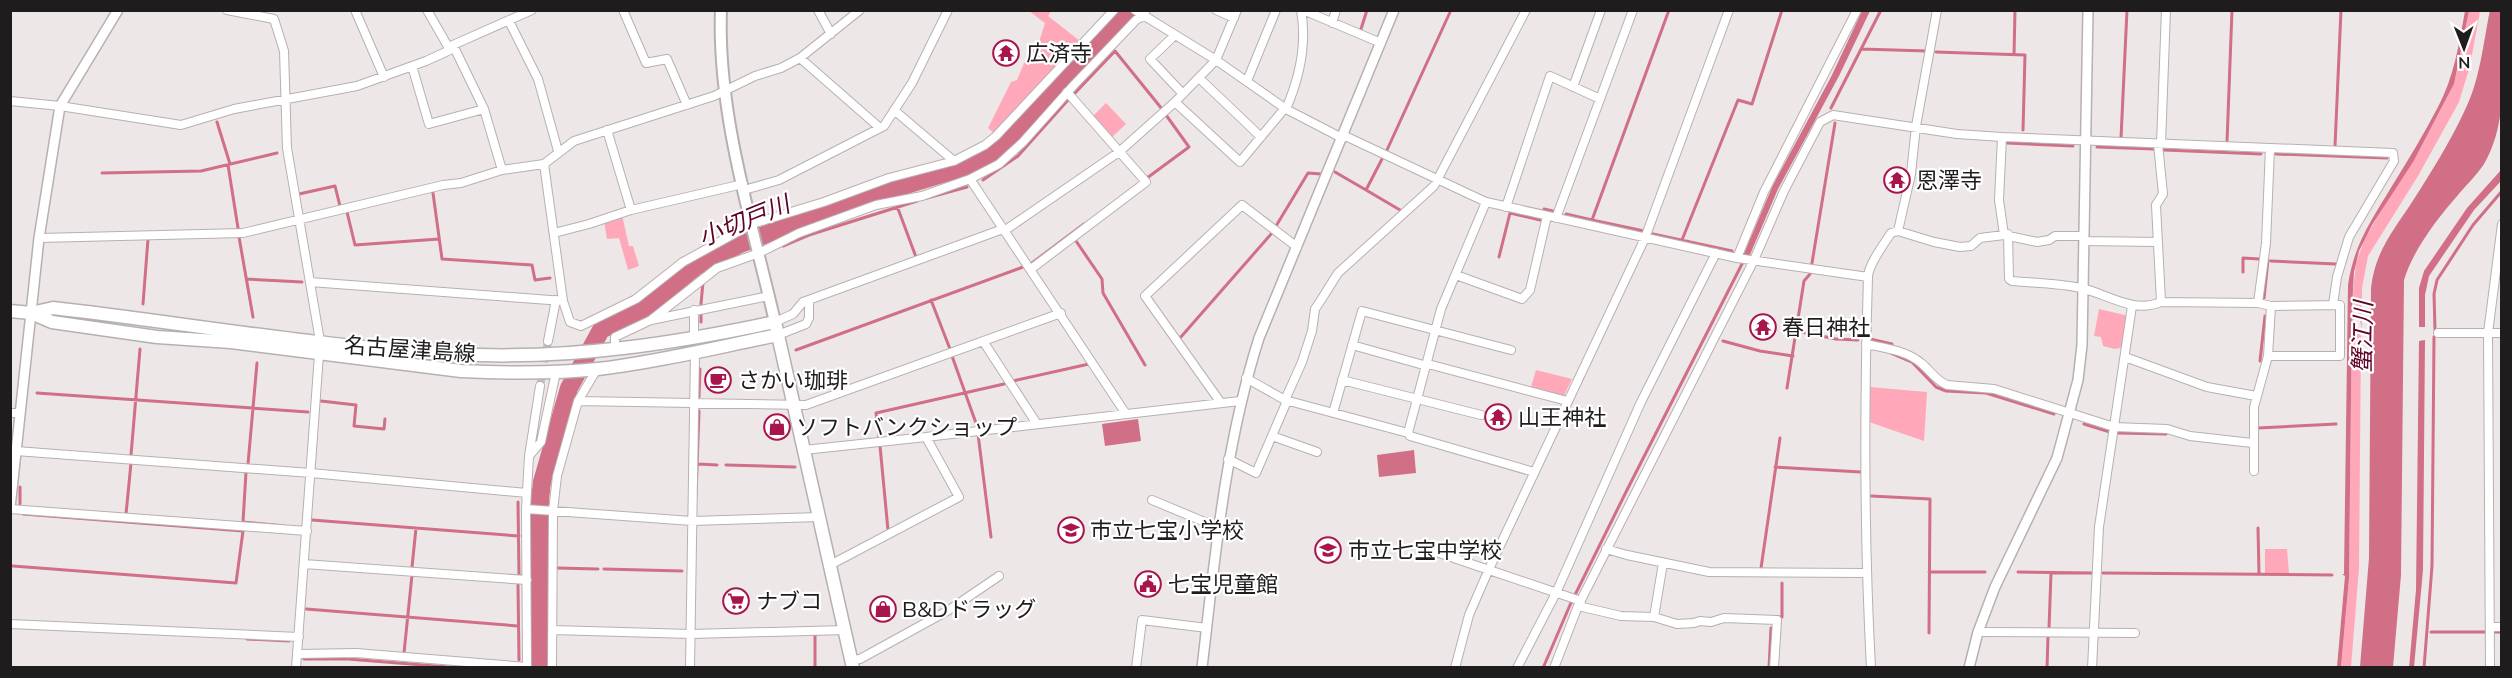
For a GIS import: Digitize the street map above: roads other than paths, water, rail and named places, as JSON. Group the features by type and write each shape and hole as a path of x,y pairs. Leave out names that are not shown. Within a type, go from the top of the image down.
{"main road":[{"path":"721,10 723,91 853,664"},
{"name":"名古屋津島線","path":"10,311 31,313 53,308 460,371 560,372 595,369 695,352 776,328"},
{"name":"名古屋津島線","path":"320,348 479,355 572,353 615,350 776,328"}],"street":[{"path":"118,10 60,106 15,413 16,451 10,508 307,531"},
{"path":"227,10 274,19 284,51 287,148 320,348 296,668"},
{"path":"355,10 384,76"},
{"path":"427,10 452,48 484,109 502,171"},
{"path":"10,101 60,106 181,125 234,109 357,86 412,66 532,10"},
{"path":"623,10 646,63 667,59 687,105"},
{"path":"818,10 831,34"},
{"path":"39,238 243,233 443,185 461,183 502,171 544,164 574,141 687,105 800,58 860,10"},
{"path":"554,233 631,210 779,180 880,128 912,83 948,10"},
{"path":"559,300 570,322 582,326 636,299 683,262 752,225 889,178 954,161 973,152 996,136 1114,10"},
{"path":"776,328 803,302 1003,230 1119,152 1175,102 1216,60 1235,14 1216,10"},
{"path":"1247,81 1276,10"},
{"path":"1302,10 1381,43"},
{"path":"1175,102 1240,162 1286,108 1301,58 1304,24 1302,10"},
{"path":"1332,23 1336,10"},
{"path":"1202,668 1228,459 1246,378 1259,338 1394,10"},
{"path":"1228,459 1256,472 1312,331 1315,309 1338,273 1434,186 1526,10"},
{"path":"1573,87 1601,10"},
{"path":"1556,218 1633,10"},
{"path":"1455,668 1469,615 1489,569 1645,238 1729,10"},
{"path":"1739,258 1764,192 1857,10"},
{"path":"1898,231 1911,174 1916,126 1937,10"},
{"path":"1969,668 1978,632 1995,586 2057,458 2071,413 2082,345 2088,10"},
{"path":"2161,302 2156,205 2163,194 2159,144 2166,10"},
{"path":"651,320 717,268 799,233 876,205 922,196 970,179 999,164 1012,153 1141,13 1286,108 1486,202 1716,254 1868,277"},
{"path":"509,21 538,79 558,151"},
{"path":"1175,35 1150,58 1183,94"},
{"path":"800,58 880,128"},
{"path":"412,66 429,123 484,109"},
{"path":"1506,207 1550,76 1600,99"},
{"path":"1199,78 1262,137"},
{"path":"1031,269 1146,182 1067,92"},
{"path":"894,110 954,161"},
{"path":"1554,668 1577,601 1606,549 1820,122 1833,115 1957,134 2393,153 2394,161 2346,243 2332,305"},
{"path":"607,130 620,167 631,210"},
{"path":"2002,137 1999,200 2006,234 2009,279 2084,289 2132,306 2153,306 2161,302 2258,303 2271,306 2340,305 2340,356 2268,356"},
{"path":"2258,303 2266,243 2270,148"},
{"path":"544,164 554,233 559,300 548,341"},
{"path":"970,179 1126,414"},
{"path":"1408,433 1437,331 1436,325 1486,202"},
{"path":"1221,403 1145,296 1242,205 1297,247"},
{"path":"1456,275 1522,299 1530,290 1547,216"},
{"path":"2490,668 2488,333 2502,224"},
{"path":"1871,668 1866,573 1868,277 1878,253 1891,233 1898,231 1960,247 1968,247 1980,238 2006,234 2037,242 2049,240 2055,236 2158,242"},
{"path":"1517,668 1556,593 1641,402 1716,254"},
{"path":"310,282 559,300"},
{"path":"615,350 615,337 651,320 769,296"},
{"path":"776,328 806,324 809,318 809,300"},
{"path":"2092,668 2099,527 2132,306"},
{"path":"2254,471 2252,443 2256,396 2268,356 2271,306"},
{"path":"694,310 694,339"},
{"path":"1333,413 1362,311 1511,350"},
{"path":"578,402 806,405 1060,313"},
{"path":"2438,333 2502,333"},
{"path":"983,340 1037,424"},
{"path":"1866,344 1908,355 1920,362 1940,382 1947,385 1994,389 2114,427 2167,429 2190,436 2252,443"},
{"path":"1352,345 1567,401"},
{"path":"690,668 695,352"},
{"path":"2125,357 2207,387 2256,396"},
{"path":"552,668 551,511 557,476 578,402 595,369"},
{"path":"529,456 541,442 560,372"},
{"path":"1246,378 1286,400 1408,433 1410,436 1534,472"},
{"path":"1342,380 1480,416"},
{"path":"298,654 356,654 527,667 527,494 529,456 540,386"},
{"path":"804,450 1240,401"},
{"path":"1272,436 1317,452"},
{"path":"830,565 959,497 926,437"},
{"path":"16,451 310,473 527,494"},
{"path":"1152,500 1219,528"},
{"path":"528,509 692,521 820,517"},
{"path":"1606,549 1709,572 1866,573"},
{"path":"1436,552 1621,616 1654,617 1677,624 1711,622 1724,618 1777,620 1774,668"},
{"path":"1654,617 1663,563"},
{"path":"304,564 527,580"},
{"path":"853,664 950,610 999,576"},
{"path":"1136,668 1142,620 1207,628"},
{"path":"10,624 299,637"},
{"path":"2490,627 2502,627"},
{"path":"553,630 691,634 846,630"},
{"path":"1978,632 2135,633"}],"waterway":[{"name":"小切戸川","path":"540,668 540,499 542,482 569,388 601,330 647,307 695,267 740,244 867,197 972,165 989,157 1007,143 1130,10"},
{"path":"1361,29 1367,10"},
{"path":"1387,150 1451,10"},
{"path":"1566,214 1592,220 1669,10"},
{"path":"1682,240 1738,100 1752,104 1782,10"},
{"path":"1831,108 1881,10"},
{"path":"2014,55 2015,10"},
{"path":"2121,138 2127,10"},
{"path":"2227,142 2232,10"},
{"path":"2335,146 2341,10"},
{"path":"1861,49 1927,51"},
{"path":"1075,93 1115,51 1162,109"},
{"path":"1936,52 2025,55 2023,130"},
{"path":"983,180 1018,156 1068,100"},
{"path":"1147,178 1189,147 1166,115"},
{"path":"217,122 230,164"},
{"path":"1812,263 1835,123"},
{"path":"2007,143 2073,146"},
{"path":"2097,147 2154,149"},
{"path":"2164,150 2261,154"},
{"path":"102,173 201,171 277,153"},
{"path":"2276,154 2387,158"},
{"path":"1335,172 1366,190 1382,159"},
{"path":"228,165 238,228"},
{"path":"1276,226 1308,173 1321,174"},
{"path":"299,194 335,186 340,206"},
{"path":"927,198 967,187"},
{"name":"小切戸川","path":"893,189 895,195"},
{"path":"1366,190 1400,210"},
{"path":"2435,330 2434,294 2437,280 2473,225 2502,191"},
{"path":"433,193 442,259 532,265 535,280 550,278"},
{"path":"783,246 809,235 917,201"},
{"path":"897,206 916,257"},
{"path":"1544,209 1553,211"},
{"path":"347,212 355,245 439,239"},
{"path":"1499,257 1510,213 1540,220"},
{"path":"1592,220 1644,231"},
{"path":"1032,263 1084,224"},
{"path":"1180,338 1272,233"},
{"path":"1653,234 1732,251"},
{"path":"239,237 253,317"},
{"path":"143,304 148,239"},
{"path":"1076,241 1102,279 1103,293 1145,365"},
{"path":"2243,272 2243,258 2259,259"},
{"path":"1543,668 1570,605 1744,260"},
{"path":"2264,298 2268,260"},
{"path":"2271,261 2336,264"},
{"name":"小切戸川","path":"695,267 697,275"},
{"path":"796,350 1023,267"},
{"path":"1787,388 1804,281 1810,274"},
{"path":"247,279 302,282"},
{"path":"701,304 703,282"},
{"path":"931,300 950,349"},
{"path":"701,313 701,322"},
{"path":"2260,361 2265,316"},
{"path":"1796,331 1836,339 1858,340"},
{"path":"2424,668 2432,566 2434,337"},
{"path":"1870,339 1892,344 1892,346"},
{"path":"1723,341 1760,351 1793,356"},
{"path":"131,455 140,349"},
{"path":"1891,353 1912,362 1936,387 1946,391 1986,393 2054,414"},
{"path":"952,356 977,426"},
{"path":"248,464 257,363"},
{"path":"1013,381 1089,364"},
{"path":"699,397 700,369"},
{"path":"879,437 876,413 1004,384"},
{"path":"37,393 308,412"},
{"path":"321,401 356,405 354,426 384,429 385,419"},
{"path":"696,497 699,411"},
{"path":"2084,424 2110,432"},
{"path":"2258,428 2336,424"},
{"path":"2118,433 2166,434"},
{"path":"978,434 991,537"},
{"path":"1761,568 1780,438"},
{"path":"880,446 888,530"},
{"path":"126,514 131,463"},
{"path":"698,464 717,465"},
{"path":"726,465 795,467"},
{"path":"1775,467 1861,472"},
{"path":"246,472 243,522 284,526"},
{"path":"20,487 20,504"},
{"path":"1871,496 1930,499 1929,633"},
{"path":"518,502 519,575"},
{"path":"13,566 236,583 243,531 23,514"},
{"path":"312,520 519,536"},
{"path":"412,567 416,528"},
{"path":"2258,528 2259,574"},
{"name":"小切戸川","path":"540,568 545,568"},
{"path":"557,568 598,569"},
{"path":"604,569 682,571"},
{"path":"1929,572 1985,572"},
{"path":"2018,572 2093,573"},
{"path":"2049,628 2051,573"},
{"path":"2103,573 2332,575"},
{"path":"404,653 412,575"},
{"path":"1777,617 1782,617 1782,583"},
{"path":"518,585 519,660"},
{"path":"306,609 518,626"},
{"path":"1769,668 1771,628"},
{"path":"2431,632 2485,632"},
{"path":"2494,632 2502,632"},
{"path":"815,634 815,668"},
{"path":"2047,668 2048,637"},
{"path":"247,639 289,641"},
{"path":"304,659 348,659 460,668"}],"tunnel":[{"path":"540,386 548,341"}],"place":[{"name":"広済寺","path":"1006,53"},
{"name":"恩澤寺","path":"1897,180"},
{"name":"春日神社","path":"1763,327"},
{"name":"さかい珈琲","path":"718,380"},
{"name":"山王神社","path":"1498,417"},
{"name":"ソフトバンクショップ","path":"777,427"},
{"name":"市立七宝小学校","path":"1071,530"},
{"name":"市立七宝中学校","path":"1328,550"},
{"name":"七宝児童館","path":"1148,584"},
{"name":"ナブコ","path":"736,601"},
{"name":"B&Dドラッグ","path":"883,609"}],"water label":[{"name":"蟹江川","path":"2363,337"}]}
